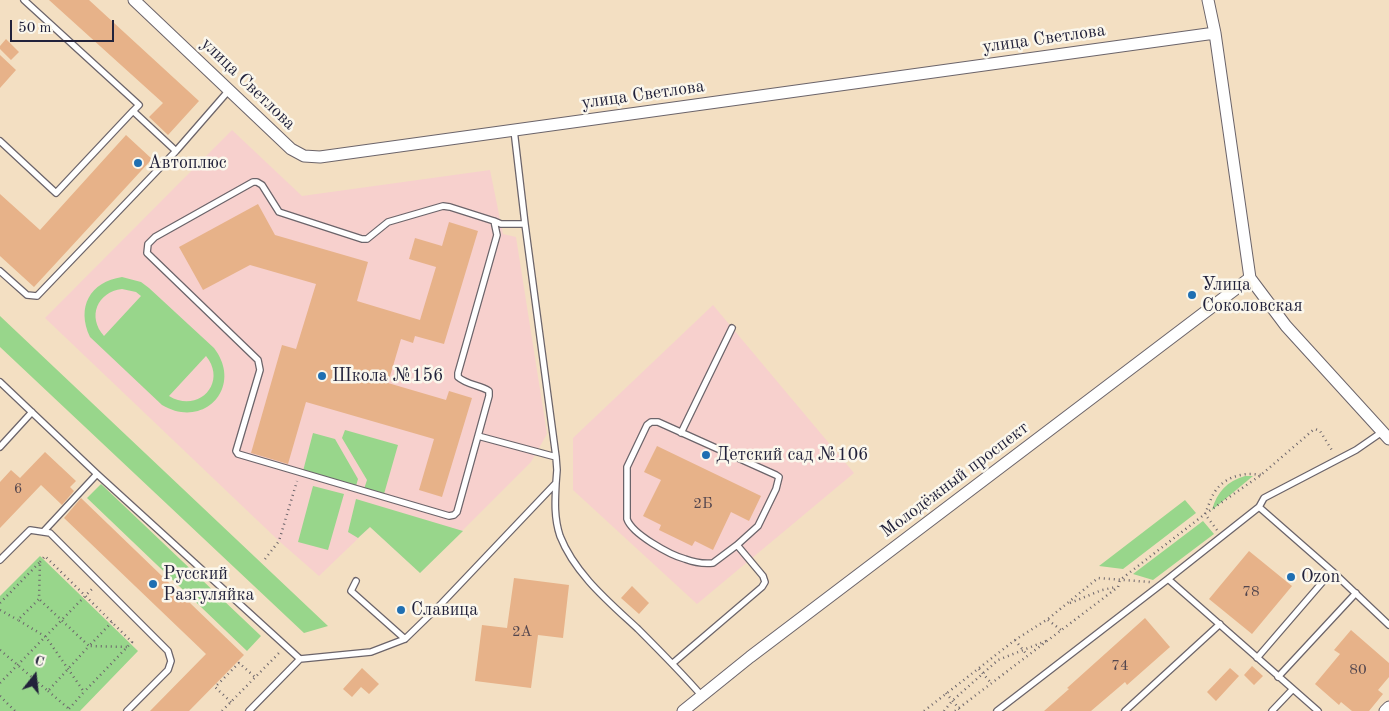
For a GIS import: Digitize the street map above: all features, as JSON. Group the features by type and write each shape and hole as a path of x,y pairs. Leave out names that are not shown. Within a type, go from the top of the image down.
{"street":[{"name":"улица Светлова","path":"134,0 291,149 304,156 320,157 1215,33"},
{"path":"1208,0 1215,33 1250,278 1286,326 1387,433"},
{"name":"Молодёжный проспект","path":"683,711 701,694 1250,278"},
{"path":"1385,711 1389,707"}],"lane":[{"path":"0,141 56,193 139,105 24,0"},
{"path":"0,271 22,292 27,295 36,296 176,151 230,90"},
{"path":"133,111 176,151"},
{"path":"514,130 556,457 554,510 560,536 575,563 597,590 673,663 701,694"},
{"path":"494,221 497,236 458,373 458,377 463,381 489,391 489,396 457,512 449,516 299,474 238,454 236,451 260,370 258,360 147,253 148,244 155,237 253,182 262,185 279,212 362,239 367,239 388,222 443,206 494,221 501,224 525,224"},
{"path":"681,432 732,328"},
{"path":"0,382 97,474 300,659"},
{"path":"0,447 32,412"},
{"path":"651,422 658,422 779,477 776,489 758,526 737,546 713,563 684,559 648,541 627,522 627,468 647,425 651,422"},
{"path":"997,711 1222,537 1259,507 1264,498 1387,433"},
{"path":"478,436 556,457"},
{"path":"44,531 97,474"},
{"path":"249,711 300,659 371,652 405,639 442,603 556,483"},
{"path":"1259,507 1332,571 1389,625"},
{"path":"0,560 30,530 50,533 168,650 171,661 168,670 127,711"},
{"path":"673,663 762,587 765,582 763,576 737,546"},
{"path":"1258,658 1332,571"},
{"path":"356,581 351,591 405,639"},
{"path":"1165,581 1220,624 1292,690 1318,711"},
{"path":"1278,677 1356,593"},
{"path":"1125,711 1220,624"},
{"path":"1272,711 1292,690"}],"path":[{"path":"955,711 1118,586 1120,580 1205,514 1261,475 1315,429 1320,431 1338,459"},
{"path":"1205,514 1211,498 1222,483 1237,475 1253,473 1261,475"},
{"path":"265,559 279,541 299,474"},
{"path":"1205,514 1222,537"},
{"path":"0,603 45,556 132,642 68,710 0,650"},
{"path":"18,620 39,599 40,562"},
{"path":"1048,619 1098,578 1165,581"},
{"path":"0,683 99,582"},
{"path":"924,711 1015,640 1048,619 1067,604 1102,590 1118,586"},
{"path":"39,599 89,646 128,646"},
{"path":"0,610 46,637 84,692"},
{"path":"1048,619 1061,630"},
{"path":"48,691 112,622"},
{"path":"944,711 952,701 998,660 1050,639"},
{"path":"1015,640 1028,655"},
{"path":"222,711 286,646"},
{"path":"230,702 215,687 239,663 255,677"},
{"path":"979,669 992,684"},
{"path":"946,693 960,709"},
{"path":"0,696 15,711"}],"shaded area":[{"name":"Школа №156","path":"232,130 302,196 490,170 503,234 516,237 547,434 531,462 420,573 370,527 319,576 279,541 45,318"},
{"name":"Детский сад №106","path":"713,305 854,473 697,604 573,490 573,438"}],"green space":[{"path":"122,277 141,282 214,348 222,363 224,377 222,390 215,400 205,408 192,412 178,411 162,405 90,337 86,326 86,306 94,290 111,280","holes":["122,289 136,292 141,296 104,336 96,321 97,306 106,295","206,356 212,366 214,376 212,385 207,393 190,401 180,401 169,396"]},
{"path":"0,316 328,626 304,633 0,347"},
{"path":"345,430 398,445 384,494 364,489 367,480 342,438"},
{"path":"313,433 335,439 358,479 356,486 303,471"},
{"path":"1245,476 1253,476 1212,510 1224,488 1233,481"},
{"path":"101,484 261,636 247,651 87,498"},
{"path":"313,486 344,494 328,550 298,542"},
{"path":"356,499 463,531 420,573 370,527 358,538 348,532"},
{"path":"1185,500 1196,513 1123,569 1099,566"},
{"path":"1203,521 1214,534 1153,580 1133,574"},
{"path":"40,556 138,651 80,711 0,711 0,596"}],"building":[{"path":"49,0 89,0 199,101 168,135 149,117 163,103"},
{"path":"6,39 19,52 11,60 0,49 0,46"},
{"path":"0,55 16,70 0,88"},
{"path":"126,135 152,159 34,287 0,256 0,194 40,230"},
{"path":"258,204 275,235 368,262 357,301 420,320 436,267 409,259 415,238 442,246 449,222 478,231 444,344 415,336 413,343 401,339 388,383 446,400 449,391 472,398 442,497 419,490 434,439 306,402 288,464 251,453 282,345 296,349 316,284 250,265 203,290 179,247"},
{"path":"657,446 761,496 749,521 731,512 713,550 695,541 692,546 659,530 661,525 643,516 661,480 644,472"},
{"path":"45,452 76,481 70,487 74,491 62,505 41,485 0,528 0,482 11,470 20,478"},
{"path":"81,498 244,655 189,711 150,711 206,654 64,518"},
{"path":"1249,551 1292,586 1252,634 1209,599"},
{"path":"514,578 569,585 563,638 538,635 531,688 475,681 482,625 507,628"},
{"path":"632,586 649,603 639,614 621,598"},
{"path":"1145,618 1170,647 1127,685 1125,682 1091,711 1044,711 1069,689 1067,688"},
{"path":"1351,630 1389,663 1389,677 1378,690 1383,694 1369,711 1352,711 1341,702 1339,705 1315,684 1340,654 1334,650"},
{"path":"1252,666 1263,676 1254,685 1244,675"},
{"path":"362,668 379,684 369,694 361,687 352,697 343,689"},
{"path":"1230,668 1239,676 1216,701 1207,692"}],"place":[{"name":"Автоплюс","path":"138,163"},
{"name":"Улица Соколовская","path":"1192,295"},
{"name":"Школа №156","path":"322,376"},
{"name":"Детский сад №106","path":"706,455"},
{"name":"Ozon","path":"1291,577"},
{"name":"Русский Разгуляйка","path":"153,584"},
{"name":"Славица","path":"401,610"}]}
